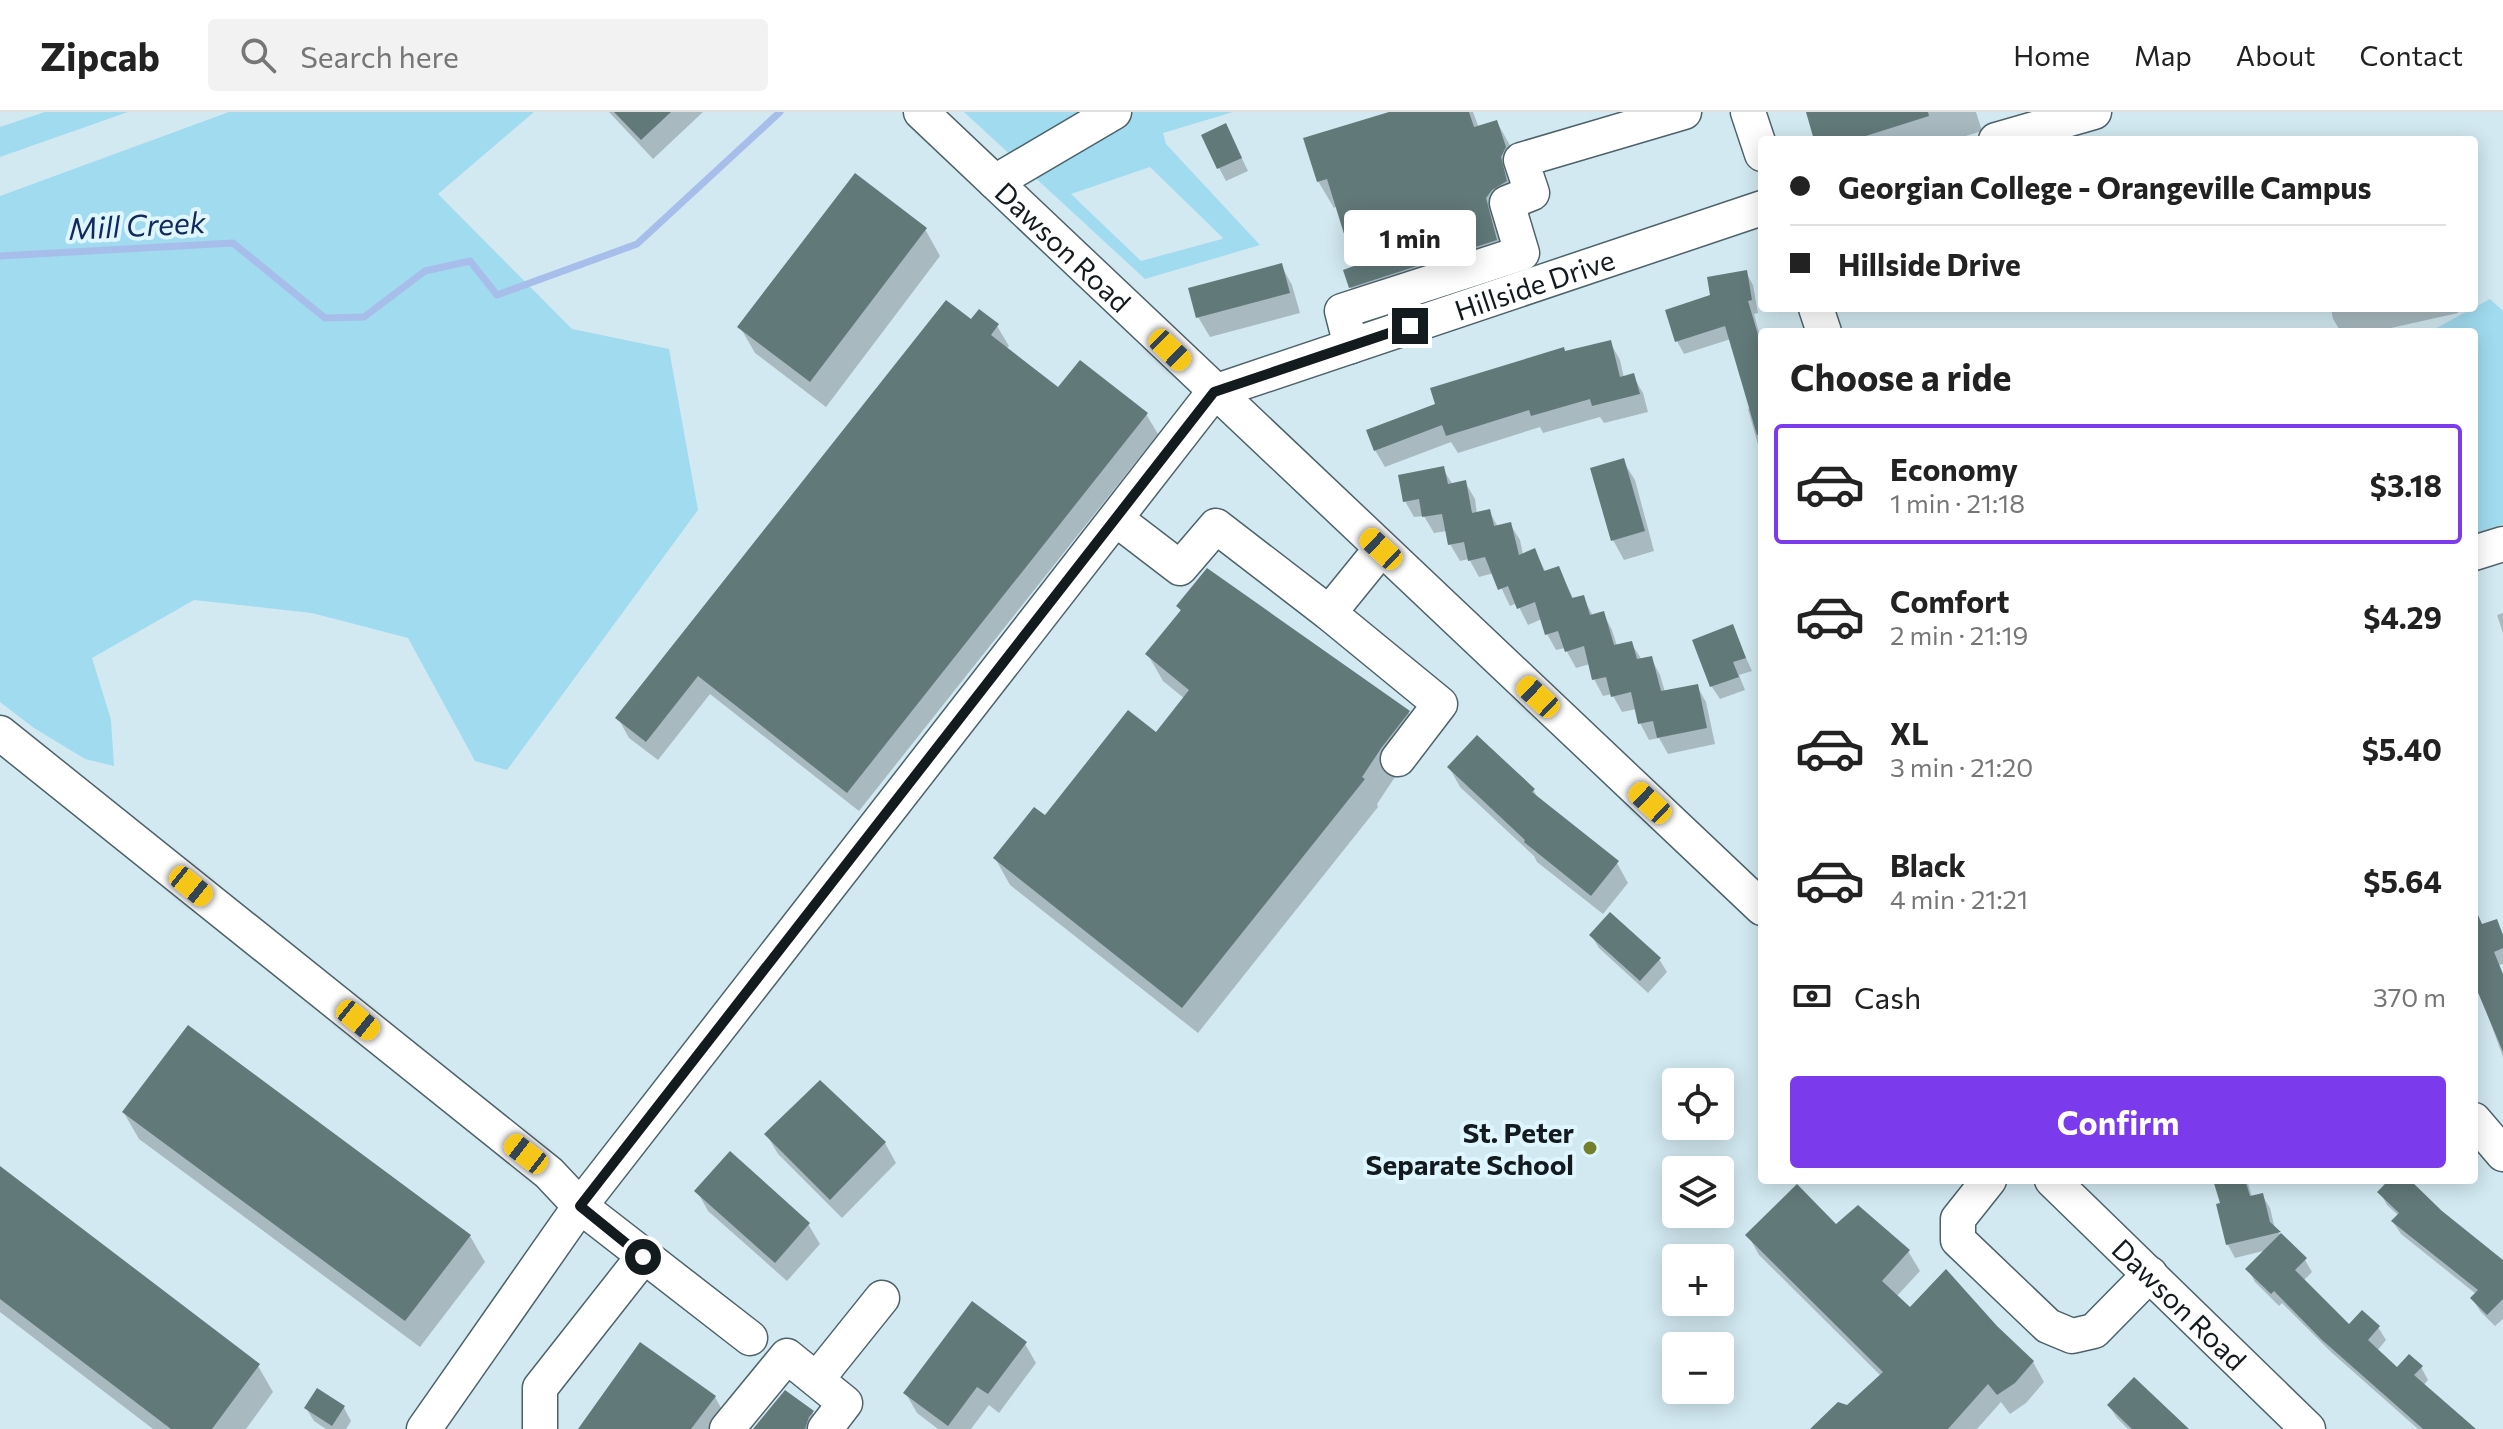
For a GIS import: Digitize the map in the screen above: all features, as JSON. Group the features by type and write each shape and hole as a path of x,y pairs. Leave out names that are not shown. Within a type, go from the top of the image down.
{"street":[{"name":"Dawson Road","path":"921,112 1758,904"},
{"path":"995,182 1114,112"},
{"path":"1351,346 1342,311 1522,253 1507,203 1532,193 1521,160 1684,112"},
{"path":"1748,112 1758,142"},
{"path":"2010,136 2094,112"},
{"name":"Hillside Drive","path":"1214,392 1758,209"},
{"path":"433,1426 580,1206 1214,392"},
{"path":"1116,519 1180,568 1216,526 1440,704 1398,759"},
{"path":"2478,552 2503,544"},
{"path":"1329,613 1381,549"},
{"path":"0,733 549,1173 580,1206 643,1257 750,1338"},
{"path":"2478,1125 2503,1154"},
{"path":"1986,1184 1958,1219 1958,1240 2048,1326 2072,1336 2094,1331 2150,1274"},
{"name":"Dawson Road","path":"2060,1184 2308,1429"},
{"path":"540,1429 540,1388 643,1257"},
{"path":"817,1379 882,1298"},
{"path":"727,1429 787,1356 845,1403 825,1429"}],"shaded area":[{"path":"45,112 128,112 0,157 0,127"},
{"path":"229,112 534,112 438,194 572,329 669,349 698,510 507,770 475,761 408,638 312,613 194,600 92,658 111,720 114,766 85,759 34,728 0,702 0,196"},
{"path":"964,112 1233,112 1163,133 1166,144 1260,245 1145,279","holes":["1150,167 1223,238 1141,261 1071,194"]},
{"path":"2490,299 2503,311 2503,524 2478,533 2478,328 2436,328 2466,312 2478,312 2478,305"}],"building":[{"path":"614,112 671,112 641,140"},
{"path":"1389,112 1469,112 1474,127 1497,120 1506,147 1501,157 1507,181 1492,190 1486,198 1497,240 1349,288 1343,270 1354,266 1327,179 1317,182 1303,138"},
{"path":"1806,112 1928,112 1929,116 1866,136 1813,136"},
{"path":"1226,123 1242,158 1217,169 1201,135"},
{"path":"855,173 927,228 810,382 737,327"},
{"path":"1282,263 1290,293 1196,318 1188,288"},
{"path":"1747,270 1752,300 1748,301 1758,335 1758,435 1725,326 1675,342 1665,310 1710,295 1707,277"},
{"path":"946,300 971,319 979,309 999,324 991,335 1058,387 1080,360 1148,413 847,793 698,676 646,742 615,718"},
{"path":"1611,340 1620,377 1634,373 1640,394 1592,406 1590,399 1531,416 1529,410 1446,436 1442,425 1374,451 1366,430 1435,404 1430,388 1564,347 1565,351"},
{"path":"1624,458 1645,531 1611,541 1590,468"},
{"path":"1444,466 1448,484 1466,480 1472,513 1490,509 1494,526 1511,522 1519,555 1535,548 1544,571 1559,566 1572,598 1584,595 1590,615 1604,611 1614,645 1632,641 1637,659 1652,656 1661,691 1698,684 1707,728 1657,738 1653,721 1638,724 1631,692 1611,697 1606,677 1592,680 1584,646 1565,652 1558,631 1545,635 1535,602 1517,609 1508,586 1498,590 1485,557 1468,561 1464,542 1448,545 1442,514 1422,517 1419,499 1403,502 1398,475"},
{"path":"1207,568 1410,711 1362,777 1365,779 1182,1008 993,858 1034,807 1045,815 1128,710 1156,732 1189,690 1145,654 1181,610 1176,606"},
{"path":"1733,624 1746,658 1733,662 1739,677 1710,687 1692,640"},
{"path":"1477,735 1535,789 1532,792 1619,861 1591,896 1524,842 1447,767"},
{"path":"1610,912 1661,958 1640,981 1589,935"},
{"path":"2478,915 2482,924 2497,919 2503,935 2503,948 2494,952 2503,974 2503,1052 2478,993"},
{"path":"188,1025 471,1235 405,1321 122,1112"},
{"path":"820,1080 886,1142 830,1200 764,1134"},
{"path":"730,1151 810,1223 775,1263 694,1191"},
{"path":"0,1166 260,1364 212,1429 171,1429 0,1299"},
{"path":"1797,1184 1836,1224 1858,1205 1910,1250 1882,1281 1910,1307 1946,1269 1997,1326 2034,1361 2015,1383 1997,1395 1988,1384 1948,1429 1810,1429 1838,1402 1847,1405 1883,1372 1745,1235"},
{"path":"2214,1184 2246,1184 2250,1196 2263,1193 2270,1222 2281,1232 2226,1245 2216,1204 2220,1203"},
{"path":"2385,1184 2414,1184 2442,1211 2503,1260 2503,1299 2487,1315 2470,1298 2478,1290 2391,1221 2399,1213 2377,1192"},
{"path":"2281,1233 2307,1258 2295,1270 2349,1324 2362,1310 2380,1326 2368,1340 2397,1367 2409,1354 2423,1366 2414,1375 2476,1429 2423,1429 2321,1339 2274,1291 2271,1294 2245,1269"},
{"path":"972,1301 1027,1342 988,1394 977,1387 948,1426 903,1393"},
{"path":"640,1342 716,1396 691,1429 578,1429"},
{"path":"2134,1377 2189,1429 2132,1429 2107,1405"},
{"path":"317,1388 345,1406 332,1426 304,1408"},
{"path":"785,1390 814,1411 805,1429 753,1429"}],"waterway":[{"name":"Mill Creek","path":"0,256 233,243 325,318 364,317 425,271 470,261 497,295 637,244 780,112"}],"place":[{"name":"St. Peter Separate School","path":"1590,1148"}],"route":[{"path":"643,1257 580,1206 1214,392 1410,326"}]}
